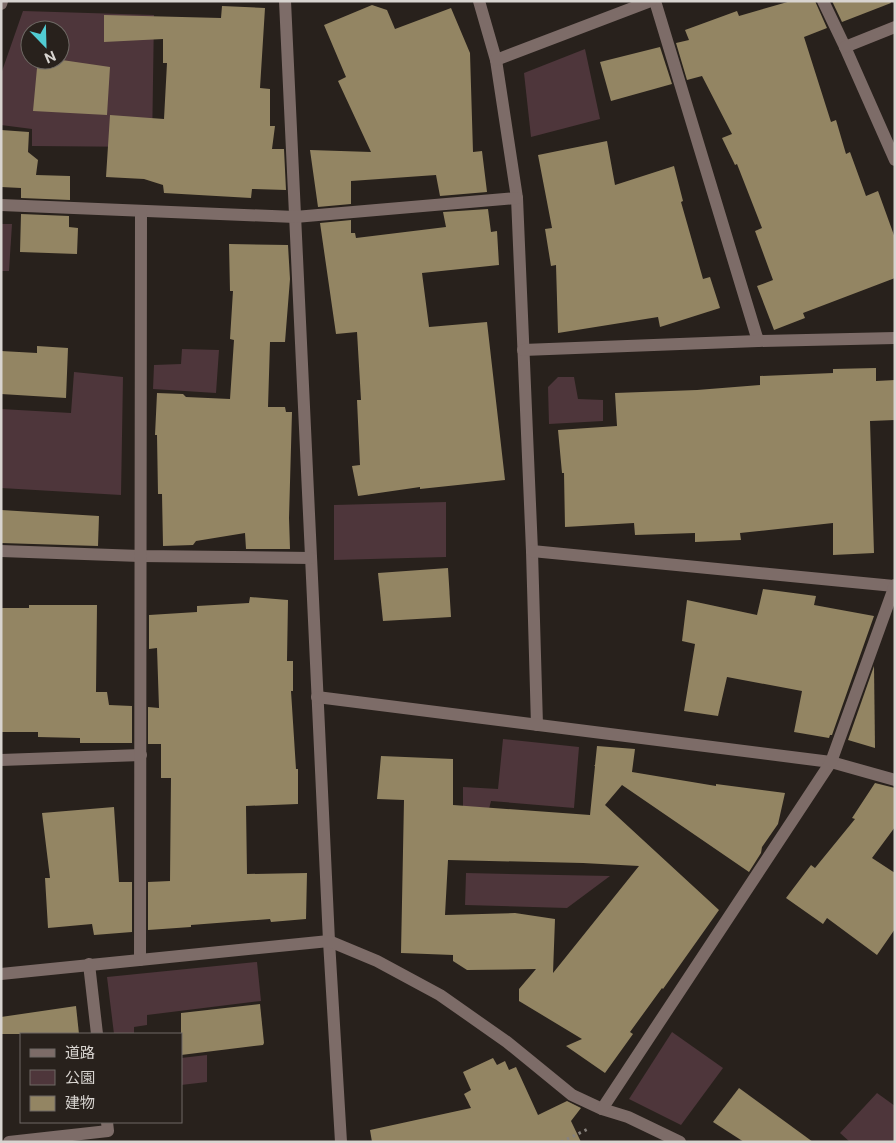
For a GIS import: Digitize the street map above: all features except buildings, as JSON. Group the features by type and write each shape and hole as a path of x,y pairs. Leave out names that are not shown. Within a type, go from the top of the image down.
{"street":[{"path":"285,1 329,941 341,1142"},
{"path":"479,1 496,60 517,198 532,551 537,725"},
{"path":"496,60 651,1"},
{"path":"655,1 758,341"},
{"path":"823,1 895,160"},
{"path":"845,47 895,27"},
{"path":"1,205 295,217 517,198"},
{"path":"140,211 140,960"},
{"path":"523,350 895,338"},
{"path":"1,551 140,556 311,558"},
{"path":"532,551 895,585 831,762 602,1109"},
{"path":"318,697 831,762 895,780"},
{"path":"1,760 141,755"},
{"path":"1,974 329,941 376,961 440,995 507,1042 572,1094 602,1109 628,1116 680,1142"},
{"path":"89,964 97,1033"},
{"path":"9,1142 108,1131 107,1123"}],"green space":[{"path":"23,11 154,15 152,147 32,146 32,129 1,125 1,74"},
{"path":"585,49 600,119 531,137 524,73"},
{"path":"1,224 12,224 9,271 1,271"},
{"path":"182,349 219,350 216,393 153,389 154,365 181,364"},
{"path":"74,372 123,377 121,495 1,488 1,409 71,413"},
{"path":"558,377 574,377 578,399 603,400 603,421 549,424 548,387"},
{"path":"446,502 446,557 334,560 334,505"},
{"path":"503,739 579,747 574,808 491,801 488,813 463,813 463,787 498,789"},
{"path":"466,873 610,876 567,908 465,905"},
{"path":"257,962 261,1001 147,1015 147,1025 134,1027 134,1033 114,1033 107,977"},
{"path":"672,1032 723,1068 681,1125 629,1099"},
{"path":"207,1055 207,1082 182,1085 182,1058"},
{"path":"877,1093 895,1106 895,1142 850,1142 840,1133"}]}
